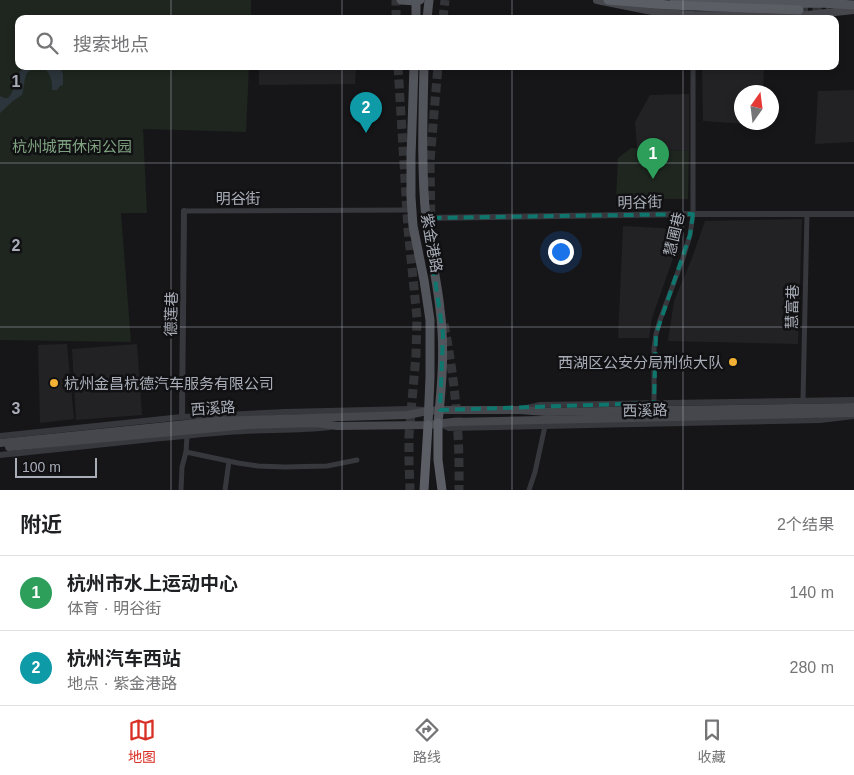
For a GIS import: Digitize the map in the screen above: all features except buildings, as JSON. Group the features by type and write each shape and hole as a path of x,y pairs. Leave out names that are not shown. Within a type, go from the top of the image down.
{"highway":[{"path":"608,0 669,5 799,10"},
{"path":"438,423 438,460 442,490"},
{"path":"424,490 428,425"}],"main road":[{"path":"401,0 418,0 416,15"},
{"path":"427,15 428,0"},
{"path":"597,0 678,15"},
{"path":"674,0 854,5"},
{"path":"807,15 854,10"},
{"name":"紫金港路","path":"414,70 411,157 412,210 413,226 430,320 428,425"},
{"name":"紫金港路","path":"424,70 423,163 426,218 428,242 443,334 443,369 438,423"},
{"name":"西溪路","path":"0,443 216,421 407,415 440,410 576,412 854,406"},
{"name":"西溪路","path":"0,448 248,424 316,423 337,426 428,425 438,423 854,415"}],"street":[{"name":"慧圃巷","path":"654,403 654,348 656,334 690,235 693,214 694,70"},
{"name":"明谷街","path":"184,211 412,210"},
{"name":"德莲巷","path":"182,417 184,211"},
{"name":"明谷街","path":"426,218 693,214 854,214"},
{"name":"慧富巷","path":"803,401 807,214"},
{"name":"西溪路","path":"520,410 540,405 854,400"},
{"name":"西溪路","path":"0,436 182,417 410,408 428,411"},
{"name":"西溪路","path":"438,423 449,428 820,420 854,415"},
{"name":"西溪路","path":"0,456 187,436 337,426"},
{"path":"529,490 545,426"},
{"path":"181,490 182,467 186,452 187,436"},
{"path":"186,452 258,466 327,466 357,460"},
{"path":"225,490 229,461"}],"highlighted area":[{"path":"693,214 690,235 656,334 654,403 440,410 443,334 426,218"}],"shaded area":[{"path":"22,70 31,70 26,75 22,95 0,113 0,96 8,98 13,90 15,76"},
{"path":"46,70 61,70 63,85 57,90 52,90 50,76"},
{"path":"259,70 356,70 355,84 259,85"},
{"path":"702,70 764,70 763,85 734,85 734,123 703,121"},
{"path":"854,90 854,142 815,144 818,91"},
{"path":"689,94 689,151 637,148 635,122 650,95"},
{"path":"802,219 798,344 668,341 674,301 705,221"},
{"path":"623,226 663,228 676,236 678,244 652,318 649,338 618,338"},
{"name":"杭州金昌杭德汽车服务有限公司","path":"67,344 74,419 40,423 38,345"},
{"path":"137,344 142,415 76,420 72,349"}],"green space":[{"name":"杭州城西休闲公园","path":"0,0 251,0 251,15 15,15 15,70 249,70 246,132 143,129 147,213 121,213 131,342 0,340"},
{"path":"631,148 689,151 688,199 616,199 618,158"}],"tunnel":[{"path":"396,0 396,15"},
{"path":"443,15 445,0"},
{"path":"799,10 829,10"},
{"path":"398,70 408,229 417,318 416,355 409,435 410,490"},
{"path":"431,227 430,161 438,70"},
{"path":"444,324 456,407 459,448 459,490"}],"place":[{"name":"杭州汽车西站","path":"366,133"},
{"name":"杭州市水上运动中心","path":"653,179"},
{"name":"西湖区公安分局刑侦大队","path":"733,362"},
{"name":"杭州金昌杭德汽车服务有限公司","path":"54,383"}]}
